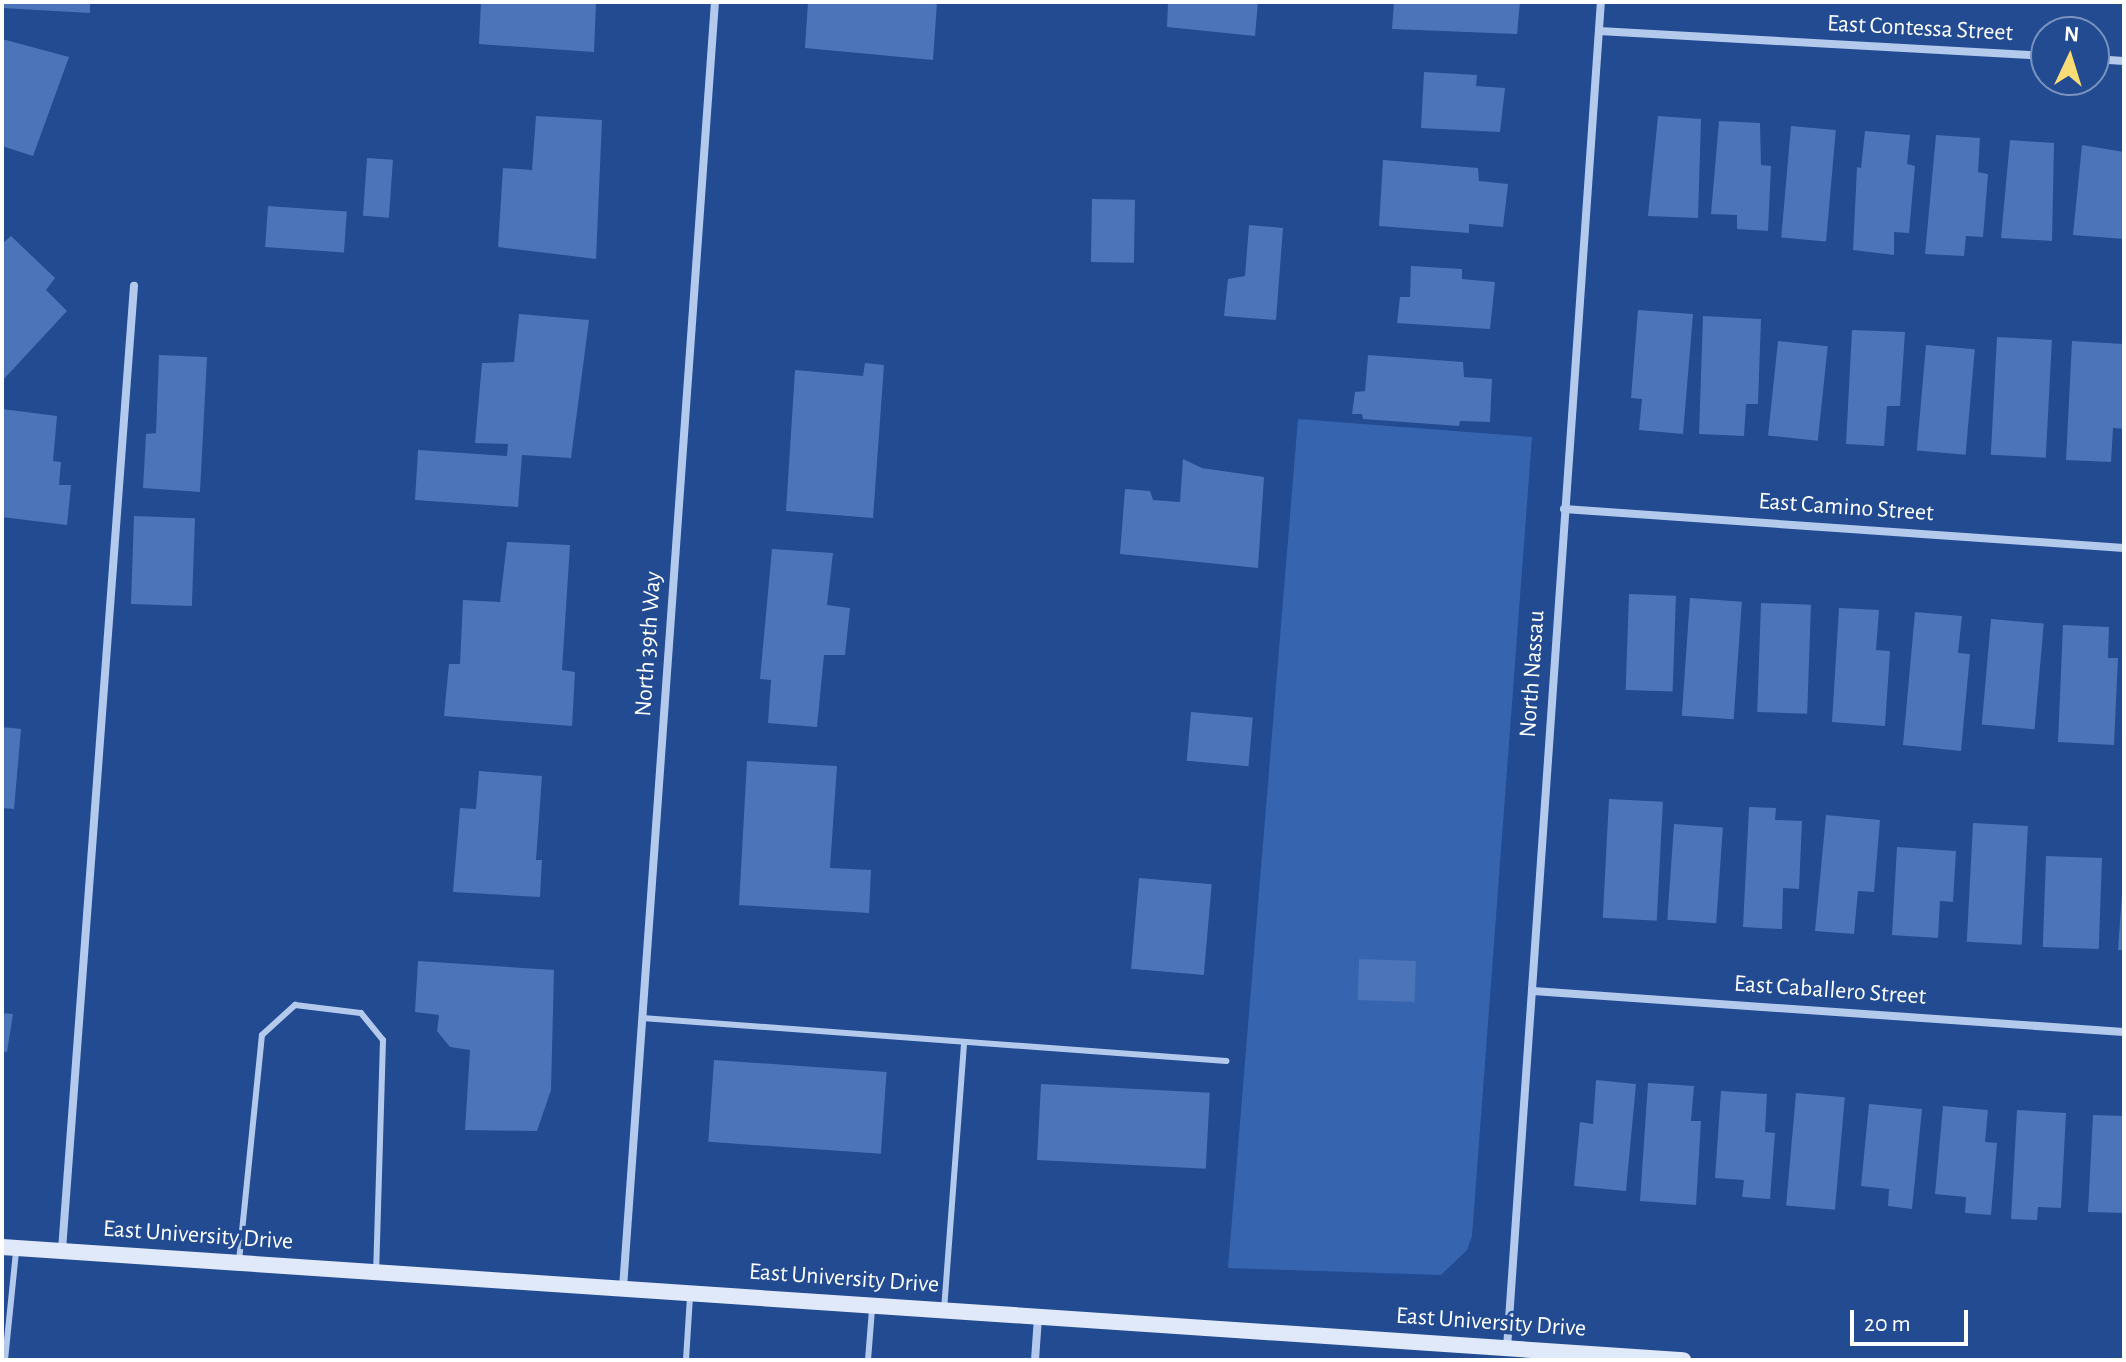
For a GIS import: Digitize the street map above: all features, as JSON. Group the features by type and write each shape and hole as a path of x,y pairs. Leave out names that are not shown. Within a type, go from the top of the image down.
{"main road":[{"name":"East University Drive","path":"9,1247 1683,1360"}],"street":[{"name":"North 39th Way","path":"623,1288 715,2"},
{"name":"North Nassau","path":"1507,1348 1601,2"},
{"name":"East Contessa Street","path":"1599,31 2030,55"},
{"path":"62,1250 134,286"},
{"name":"East Camino Street","path":"1564,509 2124,548"},
{"name":"East Caballero Street","path":"1533,991 2124,1032"},
{"path":"1035,1360 1038,1317"}],"lane":[{"path":"239,1263 262,1035 295,1005 361,1013 383,1040 376,1272"},
{"path":"642,1018 1226,1061"},
{"path":"944,1310 964,1044"},
{"path":"5,1360 9,1247"},
{"path":"686,1360 690,1293"},
{"path":"868,1360 873,1305"}],"shaded area":[{"path":"1298,419 1532,437 1472,1236 1467,1250 1441,1275 1228,1268"}],"building":[{"path":"2,2 90,2 90,13 2,8"},
{"path":"481,2 596,2 594,52 479,44"},
{"path":"808,2 937,2 933,60 805,48"},
{"path":"1168,2 1258,2 1255,36 1167,27"},
{"path":"1394,2 1520,2 1517,34 1392,29"},
{"path":"2,39 69,57 33,156 2,146"},
{"path":"1424,72 1477,75 1476,86 1505,88 1500,132 1421,128"},
{"path":"536,116 602,120 596,259 498,247 503,168 532,170"},
{"path":"1658,116 1701,119 1698,218 1648,216"},
{"path":"1719,121 1760,123 1761,165 1771,166 1768,231 1737,229 1737,215 1711,214"},
{"path":"1791,126 1836,130 1826,241 1781,238"},
{"path":"1865,131 1910,135 1907,164 1915,166 1909,233 1894,232 1894,255 1853,250 1857,167 1861,168"},
{"path":"1936,135 1980,138 1978,172 1988,174 1983,237 1966,236 1964,256 1925,254"},
{"path":"2010,140 2054,143 2052,241 2001,238"},
{"path":"2082,145 2124,152 2124,239 2073,235"},
{"path":"367,158 393,160 389,218 363,216"},
{"path":"1383,160 1478,168 1479,181 1508,184 1503,227 1469,224 1469,233 1379,226"},
{"path":"1092,199 1135,200 1134,263 1091,262"},
{"path":"268,206 347,212 344,252 265,247"},
{"path":"1249,225 1283,228 1276,320 1224,316 1228,279 1245,276"},
{"path":"11,236 55,278 46,290 67,311 2,381 2,244"},
{"path":"1411,266 1462,269 1462,279 1495,282 1490,329 1397,323 1400,297 1410,297"},
{"path":"1638,310 1693,314 1683,434 1639,430 1642,399 1631,398"},
{"path":"519,314 589,320 571,458 522,455 518,507 415,500 418,450 507,456 508,444 475,443 482,363 514,362"},
{"path":"1703,316 1761,319 1758,404 1746,404 1744,436 1699,434"},
{"path":"1852,330 1905,332 1900,406 1887,406 1884,446 1846,444"},
{"path":"1997,337 2052,340 2046,458 1991,455"},
{"path":"1778,341 1828,346 1818,441 1768,435"},
{"path":"2072,341 2124,344 2124,429 2113,428 2111,462 2066,460"},
{"path":"1926,345 1975,349 1966,455 1917,451"},
{"path":"159,355 207,357 200,492 143,488 146,434 156,433"},
{"path":"1368,355 1463,362 1464,377 1492,379 1490,422 1460,421 1459,426 1363,419 1362,414 1352,414 1355,392 1365,391"},
{"path":"865,363 884,365 873,518 786,511 795,370 863,376"},
{"path":"2,409 57,416 53,461 61,462 59,485 71,485 67,525 2,517"},
{"path":"1183,459 1202,468 1264,477 1258,568 1120,554 1125,489 1150,491 1153,500 1180,502"},
{"path":"134,516 195,518 192,606 131,604"},
{"path":"507,542 570,545 562,670 575,672 572,726 444,716 449,664 460,664 463,600 500,602"},
{"path":"772,549 833,553 827,605 850,608 845,655 824,655 817,727 768,723 771,680 760,679"},
{"path":"1629,594 1676,596 1673,692 1626,690"},
{"path":"1690,598 1742,602 1734,719 1682,716"},
{"path":"1761,603 1811,605 1807,714 1757,712"},
{"path":"1839,608 1879,610 1876,650 1890,651 1885,726 1832,722"},
{"path":"1915,612 1962,616 1958,653 1970,654 1961,751 1903,745"},
{"path":"1991,619 2044,624 2035,729 1982,725"},
{"path":"2063,625 2109,627 2108,658 2118,658 2114,745 2058,742"},
{"path":"1191,712 1253,717 1248,766 1187,761"},
{"path":"2,727 21,729 14,809 2,808"},
{"path":"747,761 837,766 830,868 871,870 869,913 739,905"},
{"path":"479,771 542,776 536,860 542,860 540,897 453,892 460,808 476,809"},
{"path":"1609,799 1663,802 1657,921 1603,918"},
{"path":"1749,807 1776,808 1775,820 1802,821 1799,889 1783,888 1782,929 1743,927"},
{"path":"1826,815 1880,820 1874,892 1858,891 1854,934 1815,931"},
{"path":"1973,823 2028,826 2022,945 1967,942"},
{"path":"1674,824 1723,827 1716,923 1667,920"},
{"path":"1897,847 1956,851 1953,902 1940,901 1938,938 1892,935"},
{"path":"2046,856 2102,858 2099,949 2043,947"},
{"path":"1139,878 1212,884 1204,975 1131,969"},
{"path":"2122,893 2124,950 2118,950"},
{"path":"1359,959 1416,961 1415,1002 1358,1000"},
{"path":"418,961 554,970 551,1090 537,1131 465,1130 470,1050 450,1047 437,1031 439,1015 415,1012"},
{"path":"2,1013 13,1014 7,1052 2,1051"},
{"path":"714,1060 887,1072 881,1154 708,1142"},
{"path":"1596,1080 1636,1084 1626,1191 1574,1186 1580,1122 1593,1124"},
{"path":"1648,1083 1694,1086 1691,1121 1701,1121 1696,1205 1640,1201"},
{"path":"1041,1084 1210,1093 1206,1169 1037,1160"},
{"path":"1721,1091 1767,1094 1765,1132 1775,1133 1770,1199 1742,1197 1744,1180 1715,1178"},
{"path":"1796,1093 1845,1097 1835,1210 1786,1206"},
{"path":"1869,1104 1922,1109 1912,1209 1888,1206 1889,1189 1861,1186"},
{"path":"1943,1106 1988,1110 1985,1142 1997,1143 1991,1215 1965,1213 1966,1197 1935,1194"},
{"path":"2017,1110 2066,1113 2061,1208 2038,1207 2037,1220 2011,1219"},
{"path":"2093,1115 2124,1116 2124,1213 2088,1212"}]}
